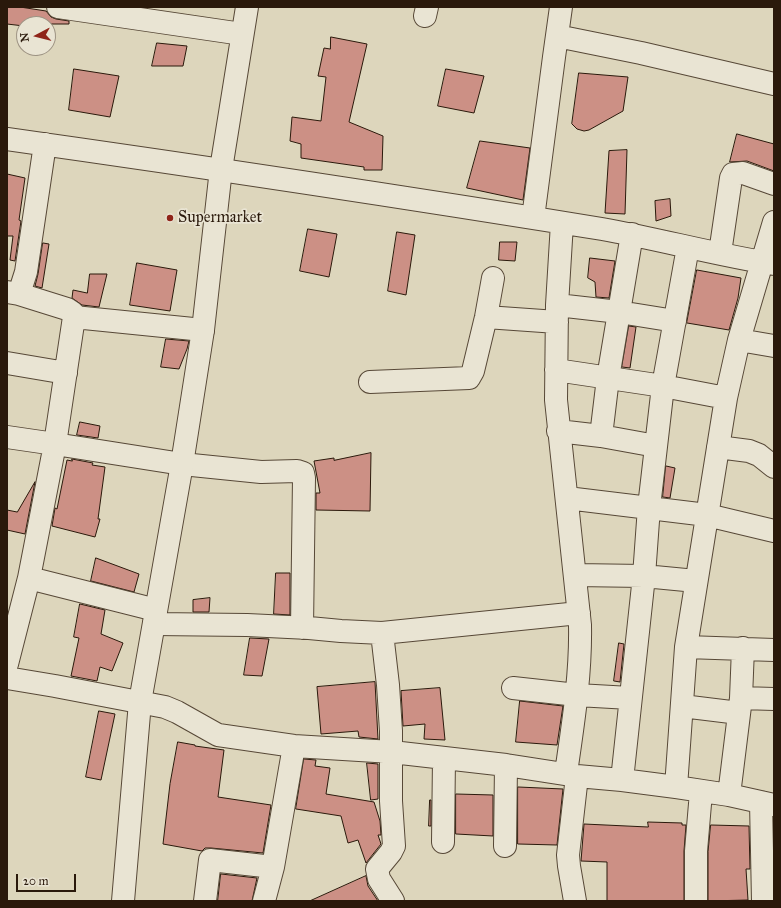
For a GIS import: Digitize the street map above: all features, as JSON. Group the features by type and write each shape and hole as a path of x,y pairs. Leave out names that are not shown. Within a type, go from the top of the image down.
{"street":[{"path":"58,7 242,34"},
{"path":"123,901 140,702 182,464 203,330 221,169 247,7"},
{"path":"533,218 561,7"},
{"path":"557,36 640,53 774,84"},
{"path":"7,139 221,169 632,234 768,263"},
{"path":"7,664 29,578 55,444 74,317 73,313 67,309 13,293 27,264 45,144"},
{"path":"720,253 731,178 734,174 743,173 774,184"},
{"path":"676,787 686,647 726,398 739,340 768,263 774,222"},
{"path":"562,223 557,313 556,400 558,432 567,498 579,613 581,648 568,855 575,901"},
{"path":"602,436 608,378 632,234"},
{"path":"622,780 644,576 649,507 663,386 688,247"},
{"path":"370,382 469,378 473,371 486,317 493,278"},
{"path":"486,317 557,313 619,312 675,321"},
{"path":"74,317 203,330"},
{"path":"739,340 774,346"},
{"path":"7,363 66,373"},
{"path":"556,370 663,386 726,398"},
{"path":"558,432 602,436 656,446"},
{"path":"7,437 182,464 261,472 297,471 302,473 304,478 302,628"},
{"path":"718,447 749,451 759,455 774,467"},
{"path":"567,498 707,515 774,530"},
{"path":"575,575 644,576 696,581"},
{"path":"29,578 155,617 341,631 382,633 579,613"},
{"path":"382,633 388,685 392,752 391,801 394,846 377,869 379,879 393,901"},
{"path":"686,647 774,650"},
{"path":"729,795 740,706 742,648"},
{"path":"7,678 172,709 218,735 294,746 392,752 506,765 676,787 768,803 767,897"},
{"path":"513,688 577,695 630,698"},
{"path":"682,706 740,706 774,699"},
{"path":"264,901 272,867 294,746"},
{"path":"443,842 444,758"},
{"path":"505,846 506,765"},
{"path":"696,901 696,850 701,792"},
{"path":"205,901 210,860 272,867"}],"building":[{"path":"7,7 20,7 46,11 50,16 16,16 16,25 7,24"},
{"path":"56,19 69,21 69,24 56,24"},
{"path":"331,37 367,44 349,122 383,136 382,170 364,170 364,167 301,158 301,144 290,141 292,117 321,121 326,77 318,76 324,48 330,49"},
{"path":"157,43 187,46 183,66 152,66"},
{"path":"74,69 119,76 110,117 69,110"},
{"path":"446,69 484,76 474,113 438,106"},
{"path":"579,73 628,77 623,111 589,130 584,131 577,129 572,124"},
{"path":"737,134 774,144 774,171 747,161 730,162"},
{"path":"480,141 530,148 523,200 467,188"},
{"path":"627,150 625,214 605,213 609,151"},
{"path":"7,174 25,178 15,261 10,260 13,236 7,236"},
{"path":"670,199 671,216 656,221 655,201"},
{"path":"308,229 337,234 329,277 300,271"},
{"path":"397,232 415,235 406,295 388,291"},
{"path":"500,242 517,242 515,261 499,260"},
{"path":"43,243 49,244 42,288 35,286"},
{"path":"590,258 615,261 609,298 596,297 595,282 588,278"},
{"path":"137,263 177,270 170,311 130,305"},
{"path":"697,270 741,278 738,298 729,330 687,323"},
{"path":"90,274 107,274 99,307 82,305 72,298 73,290 87,293"},
{"path":"629,326 636,327 630,368 622,367"},
{"path":"166,339 189,341 179,369 161,367"},
{"path":"80,422 100,426 98,438 77,435"},
{"path":"371,453 370,511 316,510 316,493 320,493 314,461 334,458 334,460"},
{"path":"72,459 105,467 98,519 100,519 95,537 52,526 67,460 72,461"},
{"path":"666,466 675,468 670,498 663,497"},
{"path":"35,482 25,534 7,530 7,510 17,512"},
{"path":"96,558 139,574 134,592 91,581"},
{"path":"276,573 290,573 290,615 274,614"},
{"path":"210,598 209,612 193,612 193,600"},
{"path":"80,604 105,610 101,634 123,643 112,671 100,667 97,681 71,676 79,638 74,637"},
{"path":"250,638 269,639 262,676 244,675"},
{"path":"619,643 624,644 620,682 614,681"},
{"path":"375,682 378,739 359,737 358,731 321,734 317,687"},
{"path":"440,688 445,740 424,739 425,724 403,726 401,691"},
{"path":"520,701 563,706 557,745 516,742"},
{"path":"99,711 115,714 101,780 86,777"},
{"path":"178,742 224,750 218,797 271,805 263,853 211,848 205,848 202,851 163,844 170,784"},
{"path":"304,759 316,760 315,766 330,768 326,794 374,802 380,821 381,835 378,835 381,844 366,863 358,840 348,843 341,816 296,809"},
{"path":"367,763 378,764 378,799 371,800"},
{"path":"518,787 563,789 557,845 518,844"},
{"path":"456,794 493,795 493,836 456,834"},
{"path":"430,800 431,826 429,826"},
{"path":"648,822 682,823 682,825 686,825 684,851 684,901 607,901 607,862 581,861 584,824 648,827"},
{"path":"711,825 749,826 750,869 746,869 748,900 708,901 708,852"},
{"path":"221,874 257,878 252,901 218,901"},
{"path":"366,876 368,886 378,901 310,901"}],"place":[{"name":"Supermarket","path":"170,218"}]}
